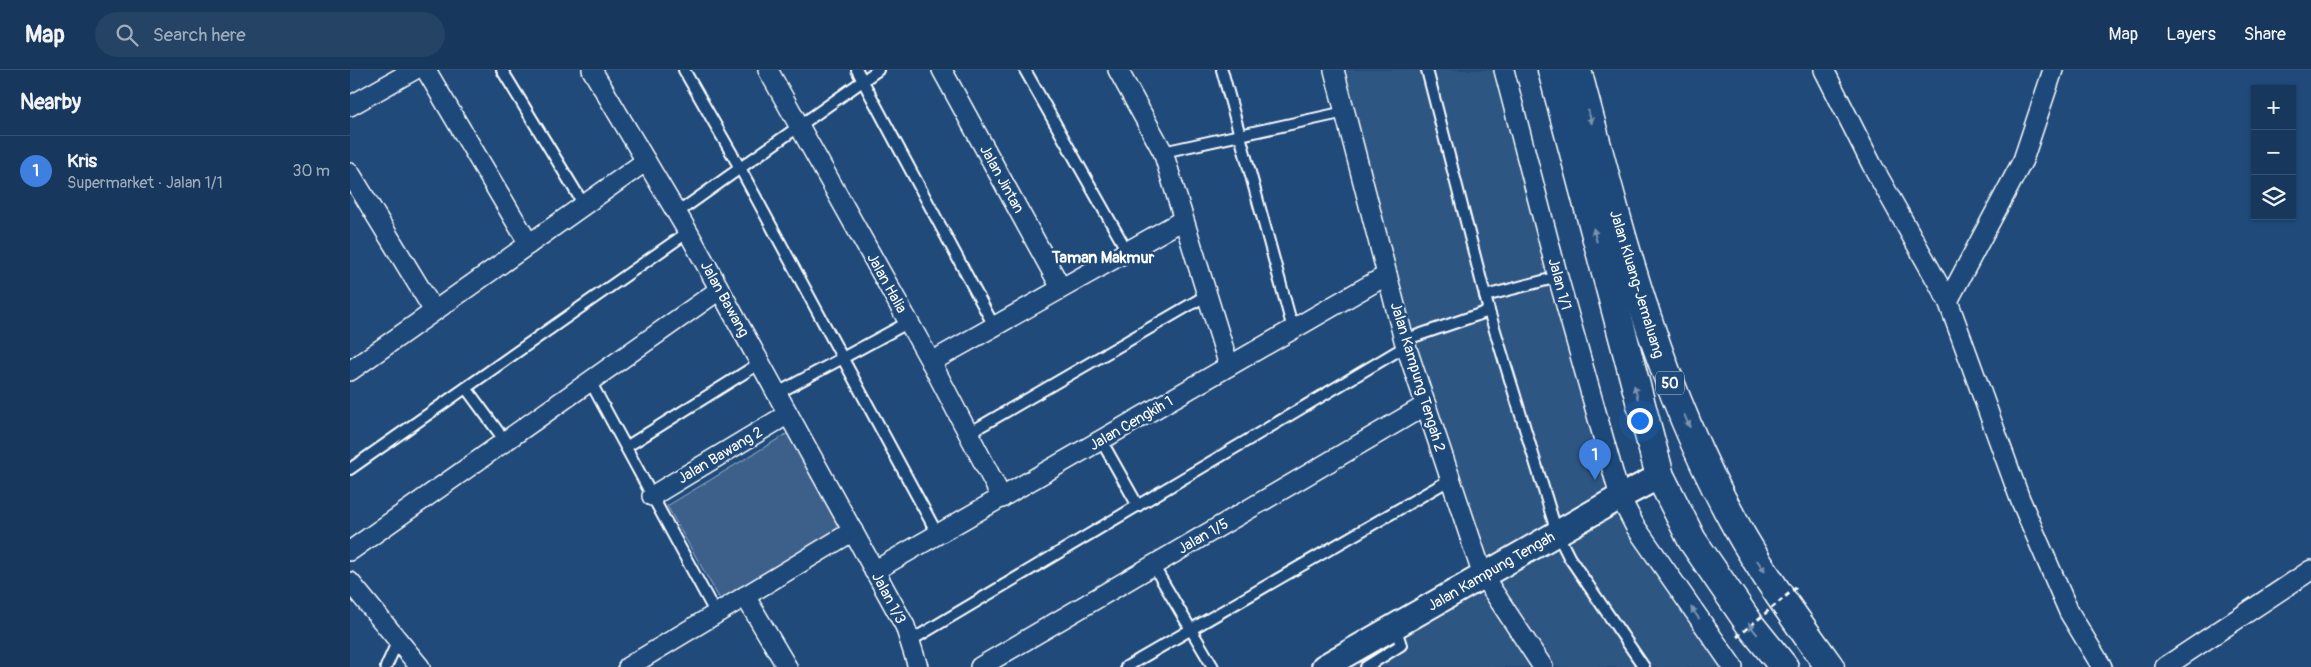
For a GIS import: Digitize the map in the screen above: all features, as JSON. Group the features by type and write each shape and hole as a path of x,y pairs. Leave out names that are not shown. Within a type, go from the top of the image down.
{"highway":[{"name":"Jalan Kluang-Jemaluang","path":"1552,70 1660,476 1692,540 1751,626 1784,667"},
{"name":"Jalan Kluang-Jemaluang","path":"1577,70 1625,253 1661,363 1716,487 1734,522 1755,557 1830,667"}],"street":[{"path":"350,106 414,70"},
{"path":"426,70 529,244"},
{"name":"Jalan Bawang","path":"592,70 688,232 853,531"},
{"name":"Jalan Halia","path":"768,70 931,362 1002,498"},
{"name":"Jalan Jintan","path":"942,70 1061,288"},
{"path":"1118,70 1162,152 1229,366"},
{"name":"Jalan Kampung Tengah 2","path":"1334,70 1405,343 1483,576 1541,666"},
{"name":"Jalan 1/1","path":"1504,70 1558,277 1620,497 1635,526 1733,667"},
{"path":"1824,70 1872,165 1948,301 2020,499 2069,612 2102,667"},
{"path":"1948,301 2023,160 2053,70"},
{"path":"350,371 646,161"},
{"path":"350,173 434,311"},
{"path":"931,362 1183,220"},
{"name":"Jalan Cengkih 1","path":"874,571 1387,275"},
{"path":"350,551 719,290"},
{"name":"Jalan 1/5","path":"980,667 1426,405"},
{"name":"Jalan Bawang 2","path":"652,496 788,414"},
{"name":"Jalan Kampung Tengah","path":"1331,666 1395,625 1660,476"},
{"path":"628,667 853,531"},
{"name":"Jalan 1/3","path":"853,531 905,626 918,667"},
{"path":"2165,667 2311,570"},
{"path":"350,582 420,667"},
{"path":"745,596 787,667"}],"lane":[{"path":"502,70 584,206"},
{"path":"684,70 740,168 938,535"},
{"path":"857,70 994,326"},
{"path":"677,213 878,70"},
{"path":"1025,70 1127,251"},
{"path":"1222,70 1293,329"},
{"path":"1427,70 1489,311 1557,533 1569,557 1644,667"},
{"path":"1162,152 1345,112"},
{"path":"350,469 688,232"},
{"path":"1485,296 1558,277"},
{"path":"969,433 1206,295"},
{"path":"910,641 1138,506 1405,343 1489,311"},
{"path":"776,394 909,322"},
{"path":"626,447 760,363"},
{"path":"590,381 716,614"},
{"path":"466,388 506,441"},
{"path":"1101,440 1138,506"},
{"path":"1126,667 1451,479"},
{"path":"1153,566 1213,667"},
{"path":"1366,667 1401,645 1395,625"},
{"path":"386,667 398,640"}],"path":[{"path":"1737,637 1798,586"}],"shaded area":[{"path":"1340,70 1510,70 1623,485 1641,525 1740,667 1345,667 1493,581 1409,334"},
{"path":"788,433 845,533 722,603 667,506"}],"place":[{"name":"Kris","path":"1595,480"}],"district":[{"name":"Taman Makmur","path":"1103,257"}]}
